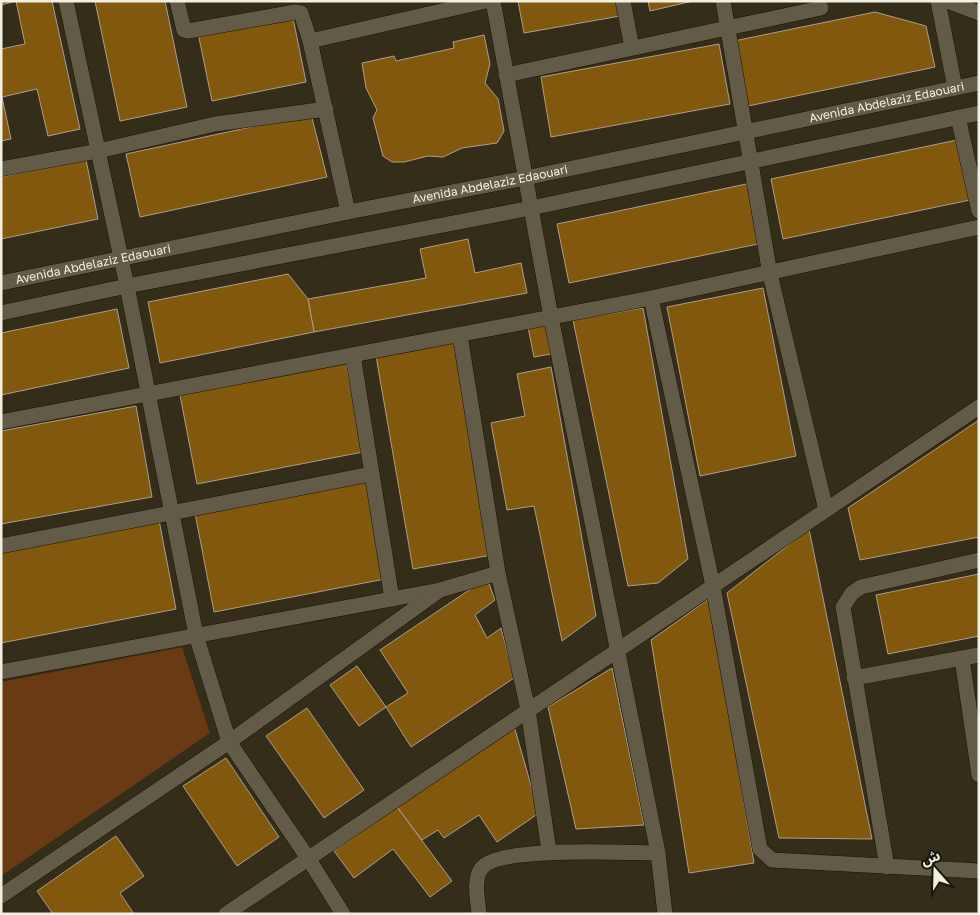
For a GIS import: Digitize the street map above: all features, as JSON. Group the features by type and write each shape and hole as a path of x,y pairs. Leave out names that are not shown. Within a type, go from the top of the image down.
{"street":[{"path":"66,1 127,286 170,512 196,635 229,742 308,858 343,914"},
{"path":"177,1 182,25 184,30 188,31 298,12 303,17 326,109 348,212"},
{"path":"310,42 486,1"},
{"path":"493,1 551,317 658,854 665,914"},
{"path":"623,1 632,48"},
{"path":"723,1 770,274 826,510"},
{"path":"938,1 955,88"},
{"path":"948,1 979,13"},
{"path":"506,75 821,8"},
{"name":"Avenida Abdelaziz Edaouari","path":"1,284 348,212 525,178 979,83"},
{"path":"1,170 98,151 215,124 326,109"},
{"path":"1,313 127,286 530,208 979,113"},
{"path":"958,117 979,211"},
{"path":"1,422 651,298 770,274 979,227"},
{"path":"651,298 713,586 760,850 772,860 979,871"},
{"path":"460,335 498,573 528,710 549,851"},
{"path":"353,355 392,599"},
{"path":"226,914 979,407"},
{"path":"1,546 371,474"},
{"path":"887,867 843,607 852,593 872,584 979,560"},
{"path":"1,672 440,590 498,573"},
{"path":"1,896 229,742 440,590"},
{"path":"854,678 979,656"},
{"path":"962,659 979,775"},
{"path":"479,914 477,877 482,867 495,859 549,851 658,854"}],"shaded area":[{"path":"182,647 210,733 1,876 1,682"}],"building":[{"path":"1,1 16,1 1,5"},
{"path":"16,1 52,1 80,129 48,136 37,89 2,97 11,139 1,141 1,49 25,44"},
{"path":"95,1 165,1 187,107 120,121"},
{"path":"518,1 617,1 620,16 524,33"},
{"path":"648,1 693,1 650,11"},
{"path":"875,12 926,26 935,67 748,106 734,41"},
{"path":"292,13 306,82 212,101 198,33"},
{"path":"484,35 490,64 485,83 498,99 504,131 497,143 462,148 443,157 428,156 404,162 392,162 383,156 373,118 377,110 366,88 362,63 394,56 396,61 454,48 453,42"},
{"path":"719,44 730,104 551,137 541,77"},
{"path":"311,114 327,177 140,217 126,154"},
{"path":"957,140 970,200 783,239 771,179"},
{"path":"86,160 98,219 1,239 1,177"},
{"path":"751,183 763,243 569,283 557,224"},
{"path":"468,239 475,273 521,263 527,293 314,332 308,299 426,278 420,249"},
{"path":"288,274 308,299 314,332 160,363 148,302"},
{"path":"763,288 796,456 700,476 667,307"},
{"path":"643,308 688,559 658,583 628,586 573,320"},
{"path":"117,309 129,368 1,395 1,333"},
{"path":"544,318 551,354 534,357 527,322"},
{"path":"454,342 492,555 413,569 376,356"},
{"path":"346,362 363,452 197,484 180,395"},
{"path":"551,367 596,616 562,641 534,506 507,510 491,423 525,416 517,374"},
{"path":"136,406 152,497 1,524 1,431"},
{"path":"979,420 979,537 860,560 848,508"},
{"path":"366,480 385,579 214,612 195,513"},
{"path":"159,520 176,609 1,643 1,551"},
{"path":"809,529 872,839 779,838 727,593"},
{"path":"979,574 979,636 888,654 876,595"},
{"path":"487,578 495,600 475,615 487,638 501,628 514,678 411,747 386,707 408,693 380,650"},
{"path":"710,598 754,863 689,873 651,640"},
{"path":"357,666 386,707 359,726 330,685"},
{"path":"612,668 644,825 576,829 548,707"},
{"path":"307,708 364,790 324,818 266,736"},
{"path":"514,726 539,813 497,842 479,815 444,838 438,830 422,840 397,807"},
{"path":"226,758 279,837 237,866 183,786"},
{"path":"397,807 452,881 430,897 393,849 354,878 334,851"},
{"path":"116,836 144,876 120,893 134,914 53,914 37,891"}]}
